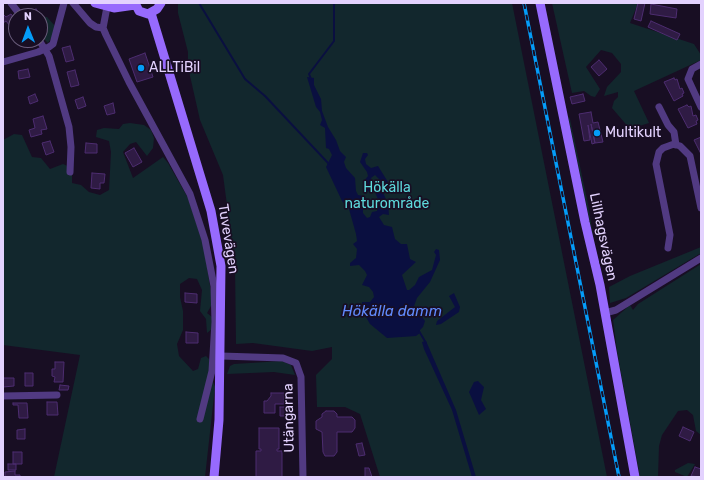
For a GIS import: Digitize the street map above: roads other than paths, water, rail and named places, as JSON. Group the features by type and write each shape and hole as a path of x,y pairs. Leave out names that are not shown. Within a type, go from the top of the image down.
{"street":[{"path":"3,62 45,49 53,44 64,3"},
{"path":"73,3 90,23 96,27 103,28"},
{"path":"95,3 107,7 135,4 142,12 152,13 161,3"},
{"name":"Lillhagsvägen","path":"540,3 585,222 600,285 634,477"},
{"path":"107,7 103,28 129,82 190,194 205,240 214,286 215,322 212,371 200,419"},
{"name":"Tuvevägen","path":"152,13 215,228 221,266 220,420 214,477"},
{"path":"45,49 69,127 71,147 70,172"},
{"path":"701,64 692,69 688,79 701,107"},
{"path":"659,107 668,125 674,132 676,145"},
{"path":"668,248 670,235 656,159 659,152 667,145 676,145 685,149 690,156 701,208"},
{"path":"604,314 616,310 701,258"},
{"name":"Utängarna","path":"221,356 283,358 296,363 301,377 303,477"},
{"path":"3,398 57,395"}],"water":[{"name":"Hökälla damm","path":"307,77 314,78 314,85 321,99 322,111 328,127 336,140 340,151 346,157 344,162 346,168 355,178 356,191 358,195 363,196 366,206 363,209 363,213 367,218 370,217 372,212 377,211 379,202 375,192 366,191 364,181 368,176 360,162 363,153 367,153 368,155 365,159 366,164 371,168 378,166 388,182 387,184 384,184 375,175 371,178 374,186 382,190 388,204 389,215 383,214 379,217 384,225 392,227 395,239 401,244 407,244 410,259 416,262 402,275 407,290 415,285 419,277 432,270 436,255 434,252 436,249 439,250 440,260 430,282 417,298 414,306 425,321 420,333 416,336 387,338 370,324 363,312 362,302 370,302 374,297 373,292 369,287 362,285 367,275 365,271 359,265 350,266 350,263 356,258 357,249 353,244 357,241 356,234 349,209 342,201 326,167 332,155 329,149 326,148 325,128 320,125 322,120 320,112 316,107"},
{"path":"454,293 460,307 459,312 441,324 436,325 437,321 455,307 449,296"},
{"path":"426,341 456,410 476,477 472,477 452,410 424,349 422,342"},
{"path":"478,381 484,387 481,400 486,409 479,415 469,392 474,382"}],"waterway":[{"path":"199,3 245,79 265,96 329,164"},
{"path":"311,79 309,74 334,41 334,3"},
{"path":"419,331 426,343"}],"railway":[{"path":"524,3 619,477"}],"place":[{"name":"ALLTiBil","path":"141,68"},
{"name":"Multikult","path":"597,133"}],"park label":[{"name":"Hökälla naturområde","path":"387,196"}]}
